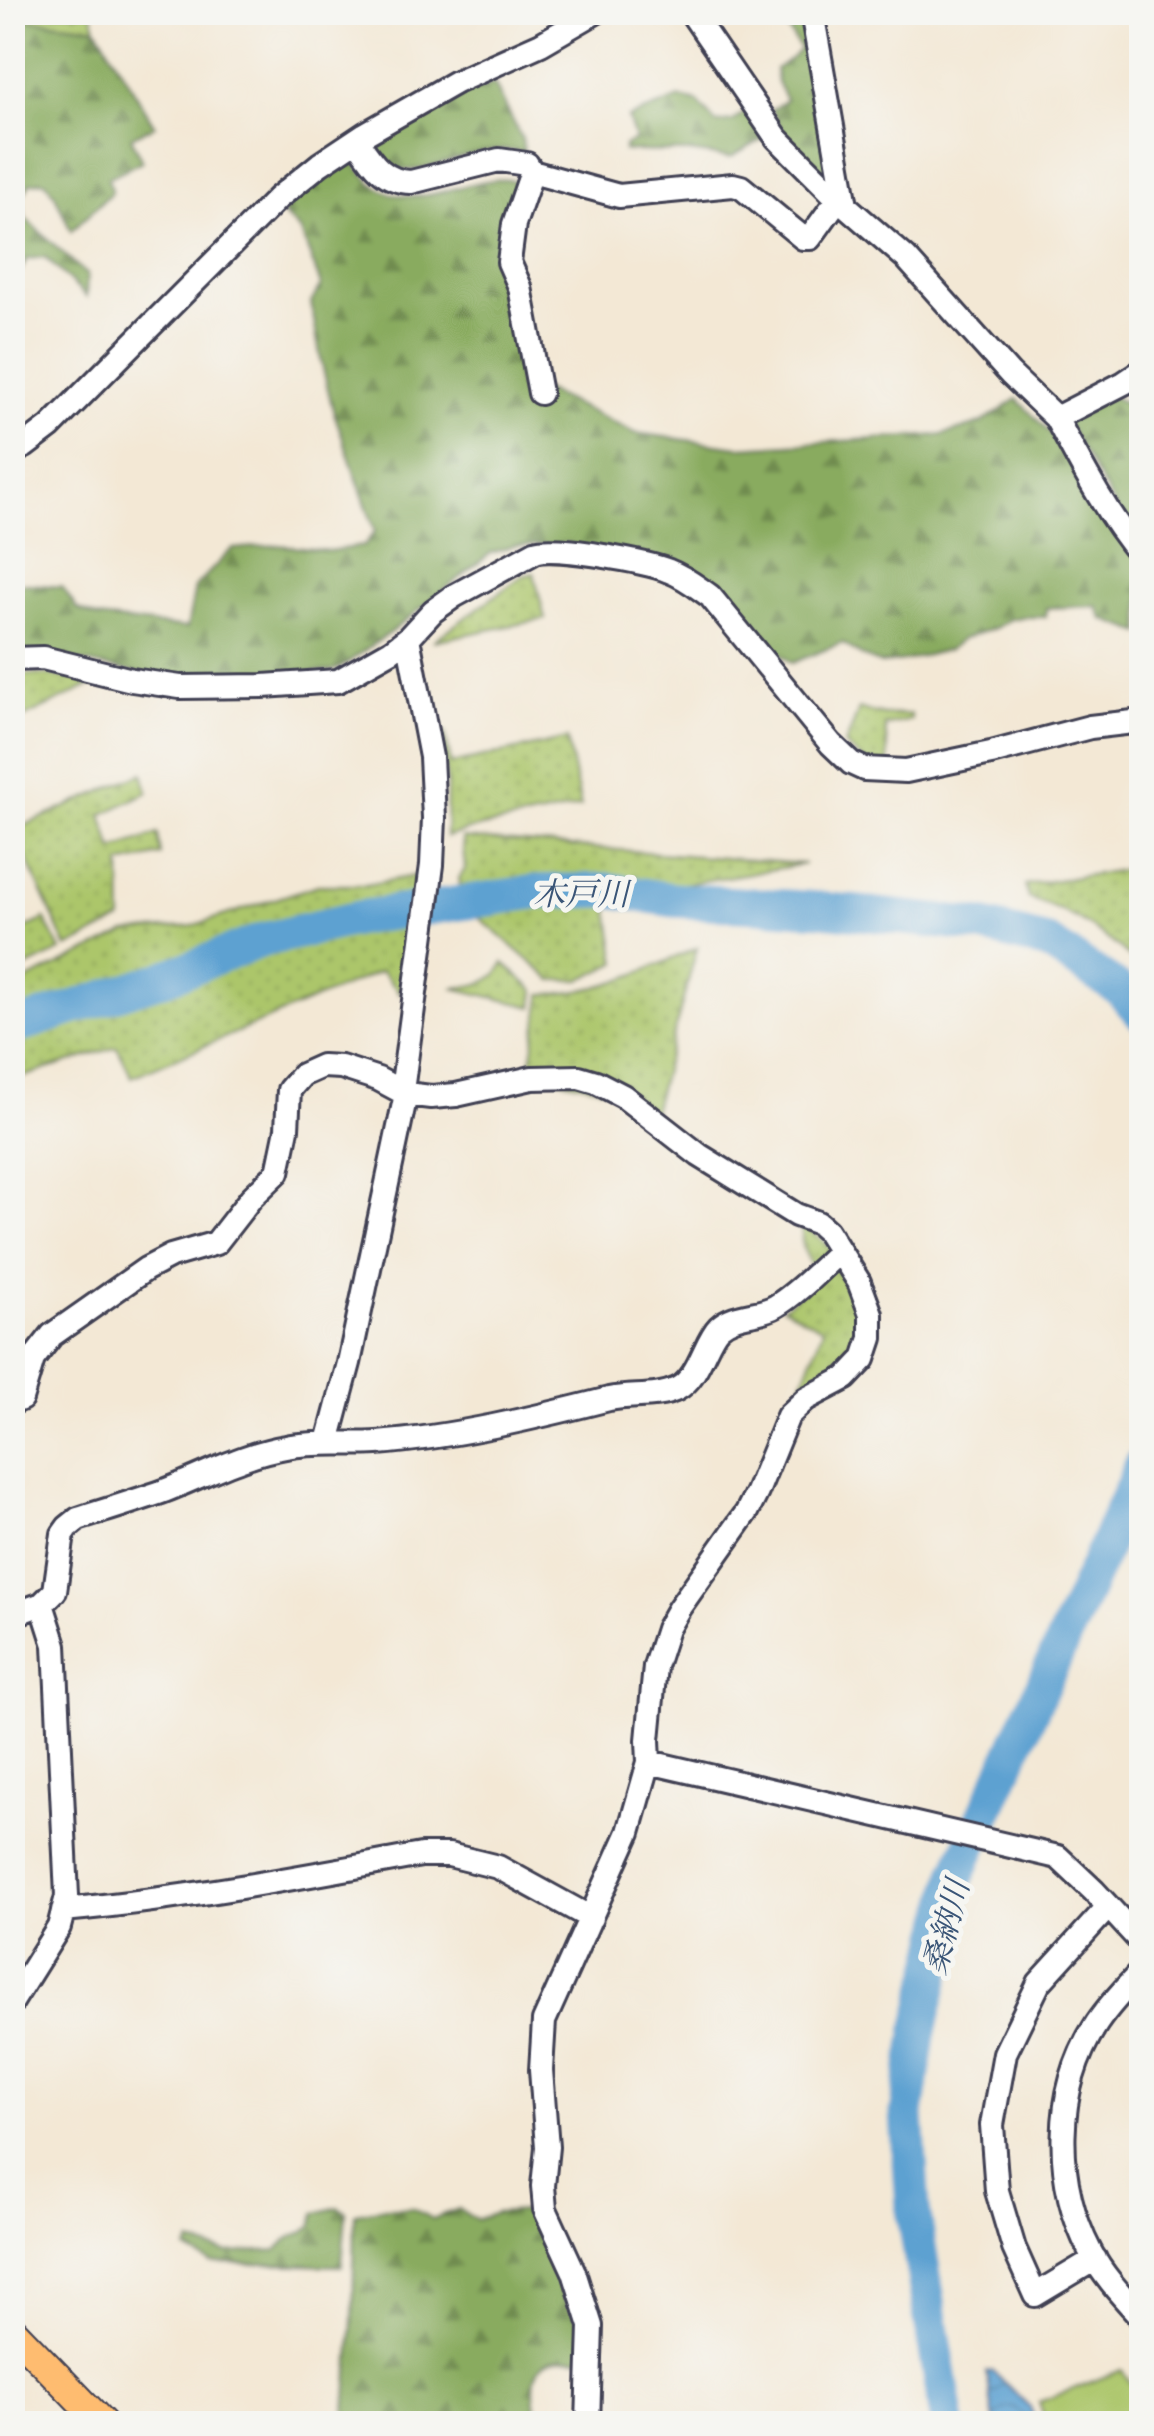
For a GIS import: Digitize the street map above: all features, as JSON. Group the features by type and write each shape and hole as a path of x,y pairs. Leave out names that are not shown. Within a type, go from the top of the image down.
{"main road":[{"path":"12,2330 103,2424"}],"street":[{"path":"12,452 50,428 278,198 320,164 456,82 541,44 596,12"},
{"path":"691,12 777,138 906,258 1010,374 1056,418 1101,502 1142,556"},
{"path":"812,12 842,202"},
{"path":"357,140 372,163 397,182 412,182 499,160 527,164 532,172 619,196 733,184 804,238 810,238 842,202"},
{"path":"532,172 514,224 509,262 520,287 540,393"},
{"path":"1056,418 1142,371"},
{"path":"12,658 43,658 132,680 180,686 338,681 408,638 433,611 454,596 535,552 565,549 666,570 710,596 830,744 864,769 906,770 1090,727 1142,720"},
{"path":"328,1442 404,1092 432,865 430,757 408,638"},
{"path":"12,1404 21,1399 33,1359 52,1335 146,1269 171,1256 216,1243 251,1198 278,1172 287,1129 289,1090 302,1076 322,1066 341,1067 404,1092 431,1097 456,1096 532,1078 579,1077 596,1082 623,1096 699,1155 796,1214 818,1223 828,1231 859,1282 871,1314 871,1338 866,1353 846,1378 806,1399 788,1416 746,1512 678,1608 667,1630 655,1666 649,1762 629,1832 544,2021 545,2210 574,2272 591,2326 588,2424"},
{"path":"12,1616 42,1604 55,1591 64,1534 78,1520 237,1460 284,1447 328,1442 374,1443 436,1435 680,1388 718,1328 754,1311 773,1308 840,1252"},
{"path":"12,2002 59,1927 67,1896 55,1645 42,1604"},
{"path":"649,1762 1058,1856 1142,1943"},
{"path":"63,1910 148,1902 421,1855 449,1855 498,1866 591,1918"},
{"path":"1095,2259 1035,2295 1014,2248 996,2191 992,2126 1005,2053 1039,1983 1108,1907"},
{"path":"1142,1971 1094,2026 1068,2096 1063,2133 1067,2182 1080,2230 1105,2276 1142,2318"}],"green space":[{"path":"13,12 92,13 96,27 13,18"},
{"path":"778,13 808,13 840,191 790,144 771,110 786,100 775,69 800,49"},
{"path":"13,18 96,27 155,126 131,137 142,161 108,178 112,192 71,231 45,181 30,183 22,198 25,218 87,275 86,297 45,257 27,259 13,286"},
{"path":"478,81 481,88 494,83 522,139 524,152 498,150 403,170 391,170 376,153 379,139"},
{"path":"680,98 698,102 716,123 733,121 748,110 767,137 730,158 689,152 624,151 624,146 635,140 628,118"},
{"path":"342,162 354,163 376,186 392,194 409,196 482,182 517,181 500,230 498,281 513,336 520,388 538,387 635,433 739,447 942,435 982,423 1017,399 1064,447 1141,565 1141,633 1103,619 1097,606 1046,608 1046,617 1008,620 962,639 950,649 904,661 881,664 842,643 792,663 778,652 772,656 719,595 568,543 514,546 491,553 395,629 331,671 184,682 13,649 13,585 17,583 62,587 77,609 98,618 187,628 195,587 232,549 278,545 328,551 364,546 375,531 333,410 321,361 311,303 321,285 301,232 281,212"},
{"path":"1111,396 1141,410 1141,550 1064,419"},
{"path":"534,573 545,619 433,641 522,576"},
{"path":"13,674 46,675 98,682 13,723"},
{"path":"859,709 884,715 911,714 911,720 885,726 889,765 865,762 845,745"},
{"path":"445,732 451,764 567,739 581,807 446,837 447,782 441,734"},
{"path":"143,773 148,792 102,815 113,850 158,834 161,855 121,864 122,920 67,948 14,830"},
{"path":"462,838 805,864 607,897 617,963 580,980 552,980 463,904 459,878 465,869"},
{"path":"1141,867 1141,967 1089,926 1028,898 1025,885"},
{"path":"420,876 400,993 381,971 132,1077 117,1047 13,1080 13,987 126,933 192,926 318,885 365,885"},
{"path":"45,919 61,951 13,974 13,934"},
{"path":"697,948 652,1115 626,1093 529,1073 542,994 602,985"},
{"path":"504,963 535,991 533,1007 453,988 489,980"},
{"path":"802,1222 832,1249 814,1270 802,1246"},
{"path":"837,1264 861,1297 862,1354 796,1399 823,1329 783,1307"},
{"path":"338,2207 346,2212 342,2266 211,2263 187,2250 190,2243 227,2253 277,2250 288,2239 312,2227 316,2213"},
{"path":"412,2208 432,2219 459,2209 476,2220 495,2213 540,2210 547,2248 564,2299 582,2327 583,2358 553,2360 537,2372 534,2388 538,2423 345,2424 353,2320 355,2213"},
{"path":"1122,2370 1141,2399 1141,2423 1046,2423 1039,2402"}],"water":[{"path":"992,2371 1030,2407 1036,2423 994,2423 987,2372"}],"waterway":[{"name":"木戸川","path":"12,1028 164,978 263,940 358,918 535,892 609,890 673,900 821,909 982,926 1048,943 1119,989 1142,1014"},
{"name":"桑納川","path":"948,2424 913,2209 907,2114 919,2034 958,1874 1142,1464"}]}
